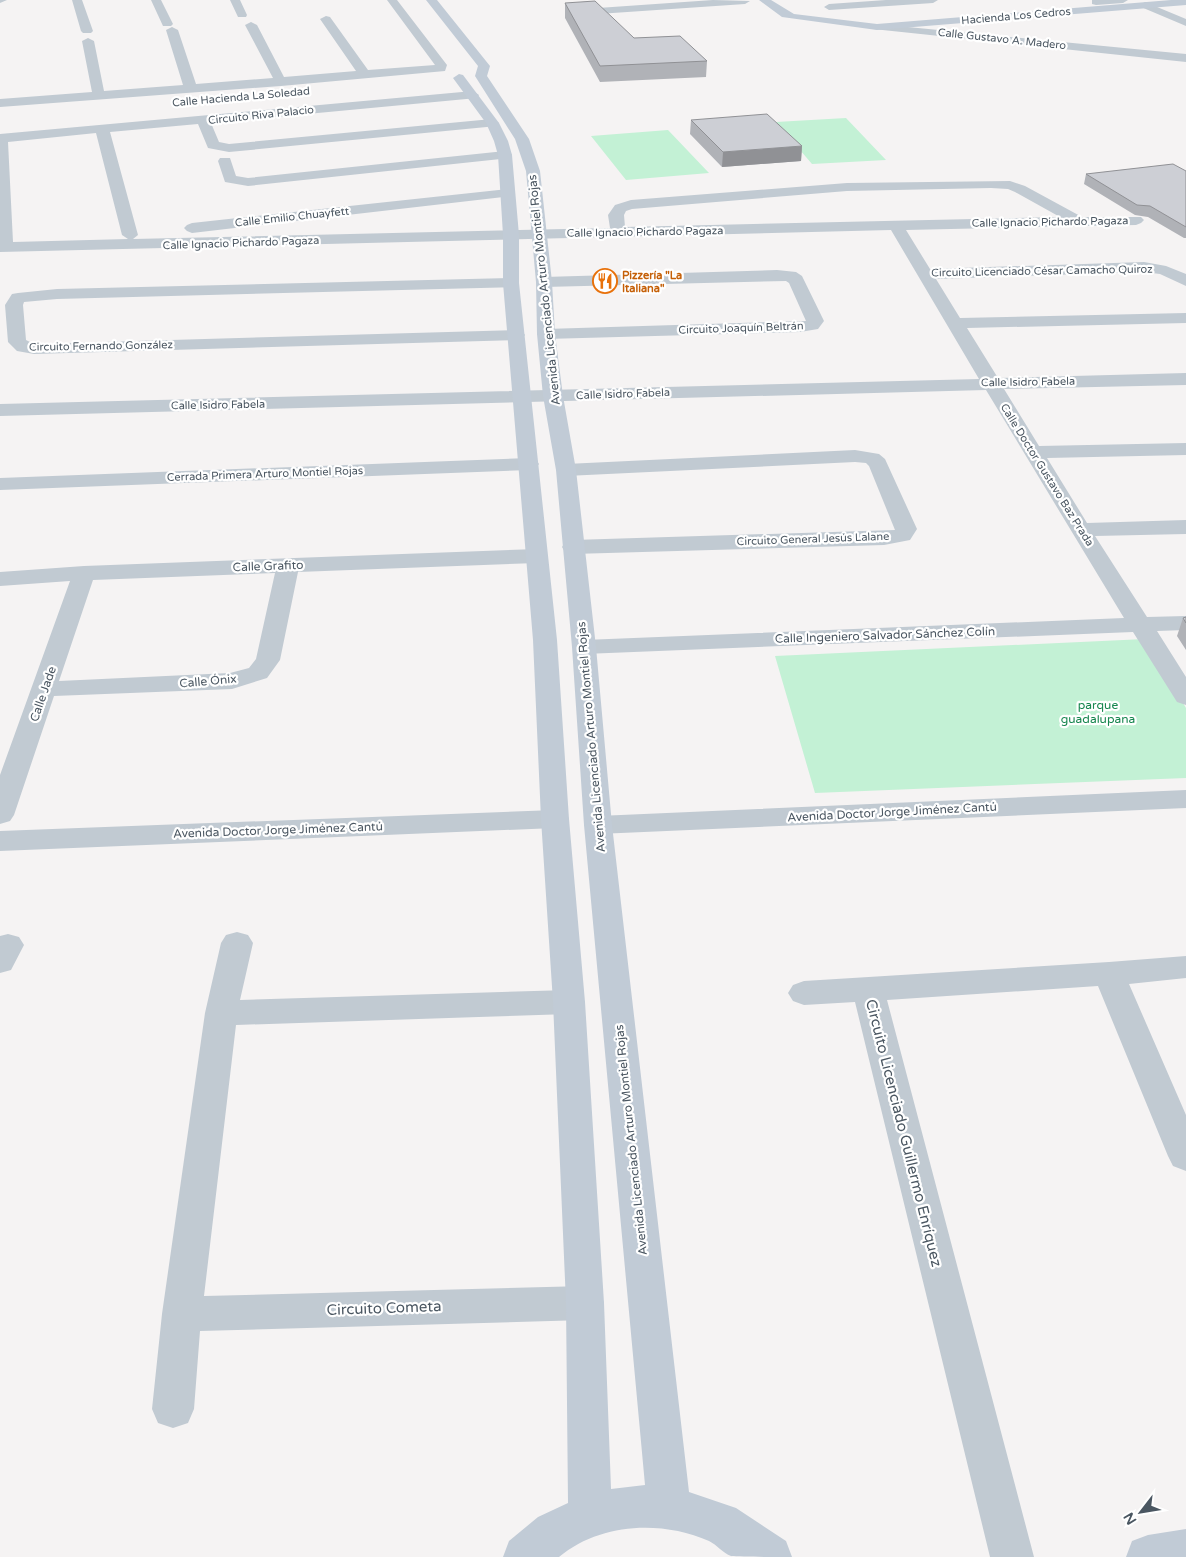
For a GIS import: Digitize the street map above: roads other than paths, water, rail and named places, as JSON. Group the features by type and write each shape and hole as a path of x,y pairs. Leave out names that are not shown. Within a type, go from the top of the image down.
{"main road":[{"name":"Avenida Licenciado Arturo Montiel Rojas","path":"431,0 484,66 471,83"},
{"name":"Calle Gustavo A. Madero","path":"764,0 786,15 818,21 877,27"},
{"path":"784,0 818,21"},
{"name":"Hacienda Los Cedros","path":"877,27 1186,2"},
{"name":"Avenida Licenciado Arturo Montiel Rojas","path":"471,83 501,141 505,155 511,235 511,283 546,640 555,819 569,1002 585,1303 590,1515"},
{"name":"Avenida Licenciado Arturo Montiel Rojas","path":"471,83 522,139 533,171 544,282 546,334 553,396 566,470 584,647 598,825 669,1507"},
{"path":"525,1557 554,1533 590,1515 616,1509 643,1506 669,1507 721,1523 770,1557"},
{"path":"1148,1557 1186,1551"}],"street":[{"path":"77,0 88,36 99,96"},
{"path":"156,0 170,27 191,97"},
{"path":"235,0 242,15"},
{"path":"0,102 99,96 191,97 281,82 441,68 441,65 392,0"},
{"path":"829,7 846,3 933,0"},
{"path":"1096,2 1123,0"},
{"path":"609,21 594,8 745,1"},
{"path":"1145,6 1186,23"},
{"path":"326,19 365,75"},
{"path":"251,25 281,82"},
{"name":"Calle Gustavo A. Madero","path":"877,27 1186,58"},
{"name":"Calle Hacienda La Soledad","path":"234,97 471,83"},
{"name":"Circuito Riva Palacio","path":"471,83 203,120 213,145 229,148 492,123"},
{"path":"3,247 2,138 203,120"},
{"path":"102,129 130,235"},
{"path":"224,161 230,179 236,182 248,182 505,155"},
{"path":"618,232 616,215 620,208 631,205 867,187 1010,185 1080,222"},
{"name":"Calle Emilio Chuayfett","path":"76,244 130,235 508,193"},
{"name":"Calle Ignacio Pichardo Pagaza","path":"3,247 76,244 118,246 1136,220"},
{"name":"Calle Doctor Gustavo Baz Prada","path":"896,226 1080,530 1186,697"},
{"name":"Circuito Licenciado César Camacho Quiroz","path":"925,274 1144,267 1172,272 1186,281"},
{"name":"Circuito Joaquín Beltrán","path":"544,282 790,276 796,280 815,320 812,325 800,327 546,334"},
{"name":"Circuito Fernando González","path":"511,283 57,294 18,298 14,305 17,342 24,347 34,349 516,335"},
{"path":"955,323 1186,318"},
{"name":"Calle Isidro Fabela","path":"0,410 522,398 990,383 1186,379"},
{"path":"1033,452 1186,449"},
{"name":"Circuito General Jesús Lalane","path":"566,470 855,456 872,458 878,463 906,529 902,535 884,538 573,547"},
{"name":"Cerrada Primera Arturo Montiel Rojas","path":"0,484 529,464"},
{"path":"1080,530 1186,527"},
{"name":"Calle Grafito","path":"0,579 84,573 537,556"},
{"name":"Calle Ónix","path":"45,689 232,681 258,673 268,660 288,565"},
{"name":"Calle Jade","path":"0,815 84,573"},
{"name":"Calle Ingeniero Salvador Sánchez Colín","path":"584,647 1186,623"},
{"name":"Avenida Doctor Jorge Jiménez Cantú","path":"598,825 1186,799"},
{"name":"Avenida Doctor Jorge Jiménez Cantú","path":"0,841 555,819"},
{"path":"173,1410 182,1314 221,1013 238,943"},
{"name":"Circuito Licenciado Guillermo Enríquez","path":"1012,1557 868,989 1109,974 1186,967"},
{"path":"1109,974 1186,1156"},
{"path":"804,992 868,989"},
{"path":"221,1013 569,1002"},
{"name":"Circuito Cometa","path":"182,1314 585,1303"}],"place":[{"name":"Pizzería \"La Italiana\"","path":"605,281"}],"park label":[{"name":"parque guadalupana","path":"1098,712"}]}
